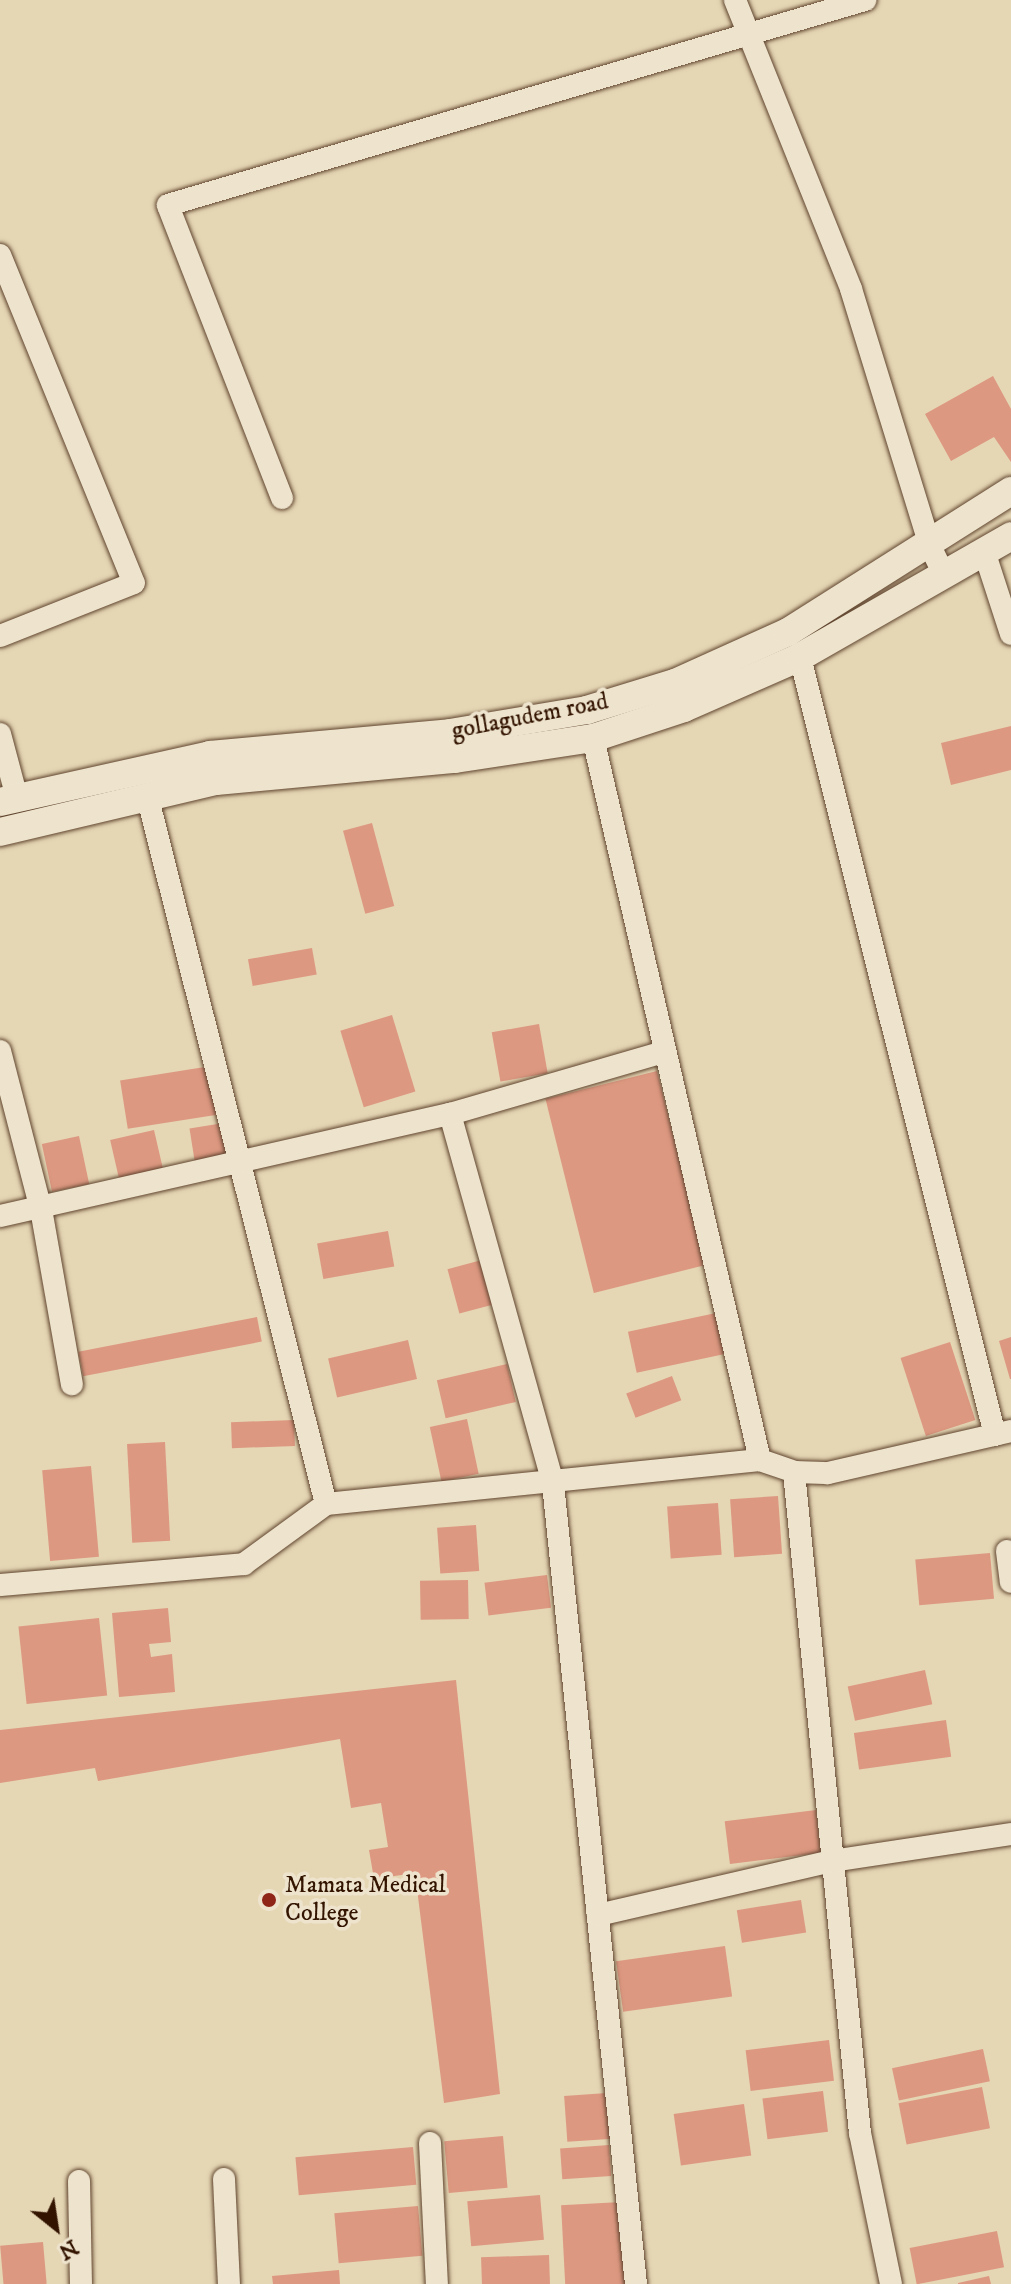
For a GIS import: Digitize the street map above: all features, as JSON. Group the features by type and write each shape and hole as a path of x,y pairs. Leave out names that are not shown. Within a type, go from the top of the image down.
{"street":[{"path":"735,0 747,37 851,289 930,546 943,573"},
{"path":"282,498 168,205 865,0"},
{"path":"0,255 134,583 0,636"},
{"name":"gollagudem road","path":"8,800 210,755 450,733 587,710 675,683 788,632 930,546 1011,491"},
{"name":"gollagudem road","path":"0,832 216,781 455,759 593,738 684,708 800,657 943,573 985,554 1011,536"},
{"path":"985,554 1011,634"},
{"path":"0,1585 244,1564 326,1504 553,1484 760,1460 794,1472 828,1473 1003,1433 800,657"},
{"path":"0,734 8,800"},
{"path":"593,738 760,1460"},
{"path":"147,795 326,1504"},
{"path":"0,1051 41,1209 72,1384"},
{"path":"0,1216 450,1114 664,1052"},
{"path":"450,1114 553,1484 636,2284"},
{"path":"794,1472 860,2133 891,2284"},
{"path":"1007,1551 1011,1582"},
{"path":"598,1915 832,1861 1011,1834"},
{"path":"430,2143 437,2284"},
{"path":"224,2179 229,2284"},
{"path":"79,2181 81,2284"}],"building":[{"path":"993,376 1011,409 1011,462 994,437 951,461 925,414"},
{"path":"1011,726 1011,770 951,785 941,743"},
{"path":"372,823 394,906 365,914 343,831"},
{"path":"312,948 317,975 253,986 248,959"},
{"path":"392,1015 415,1092 364,1107 340,1031"},
{"path":"539,1024 548,1073 500,1082 492,1032"},
{"path":"211,1066 219,1114 128,1129 120,1080"},
{"path":"657,1071 705,1265 594,1293 545,1099"},
{"path":"230,1122 235,1155 195,1161 190,1128"},
{"path":"154,1130 165,1176 121,1186 110,1140"},
{"path":"79,1136 89,1184 52,1192 42,1144"},
{"path":"388,1231 394,1266 323,1279 317,1244"},
{"path":"489,1258 501,1302 459,1314 447,1269"},
{"path":"716,1313 725,1354 637,1373 628,1332"},
{"path":"257,1317 262,1342 83,1376 78,1352"},
{"path":"1011,1337 1011,1379 1010,1379 999,1341"},
{"path":"408,1340 417,1379 337,1397 328,1358"},
{"path":"950,1342 975,1420 926,1436 901,1358"},
{"path":"507,1364 516,1402 446,1418 437,1380"},
{"path":"672,1376 681,1400 636,1418 626,1394"},
{"path":"467,1419 479,1474 441,1482 430,1427"},
{"path":"294,1420 295,1446 232,1448 231,1422"},
{"path":"165,1442 170,1541 132,1543 127,1444"},
{"path":"91,1466 99,1557 50,1561 42,1470"},
{"path":"778,1496 782,1554 734,1557 730,1499"},
{"path":"718,1503 722,1555 671,1558 667,1507"},
{"path":"476,1525 479,1571 440,1574 437,1528"},
{"path":"990,1553 994,1599 919,1605 915,1560"},
{"path":"547,1575 551,1608 488,1615 484,1583"},
{"path":"468,1580 469,1619 421,1620 420,1581"},
{"path":"168,1608 171,1642 149,1644 151,1657 172,1654 175,1692 119,1697 112,1613"},
{"path":"99,1618 107,1696 27,1704 18,1626"},
{"path":"925,1670 932,1704 855,1721 848,1686"},
{"path":"456,1680 500,2094 444,2103 415,1873 374,1879 369,1850 388,1847 381,1803 351,1808 340,1739 98,1781 95,1768 0,1783 0,1730"},
{"path":"946,1720 951,1757 859,1770 854,1733"},
{"path":"816,1810 821,1853 730,1864 725,1821"},
{"path":"801,1900 806,1933 742,1943 737,1910"},
{"path":"725,1946 732,1997 623,2012 616,1961"},
{"path":"829,2040 834,2081 751,2091 746,2050"},
{"path":"983,2049 990,2081 899,2101 892,2068"},
{"path":"982,2087 990,2128 907,2144 899,2103"},
{"path":"823,2091 828,2132 767,2139 762,2098"},
{"path":"621,2092 624,2138 567,2142 564,2096"},
{"path":"744,2104 751,2155 681,2165 674,2114"},
{"path":"503,2136 508,2188 449,2193 444,2141"},
{"path":"609,2145 611,2176 562,2179 560,2148"},
{"path":"413,2147 416,2185 299,2195 295,2157"},
{"path":"540,2195 544,2240 471,2246 467,2201"},
{"path":"621,2202 625,2284 565,2284 561,2205"},
{"path":"418,2206 422,2256 339,2263 334,2213"},
{"path":"997,2231 1004,2267 917,2284 910,2248"},
{"path":"43,2242 47,2284 4,2284 0,2246"},
{"path":"549,2255 550,2284 482,2284 481,2257"},
{"path":"339,2270 340,2284 273,2284 272,2276"},
{"path":"989,2276 991,2284 958,2284 958,2283"}],"place":[{"name":"Mamata Medical College","path":"269,1900"}]}
